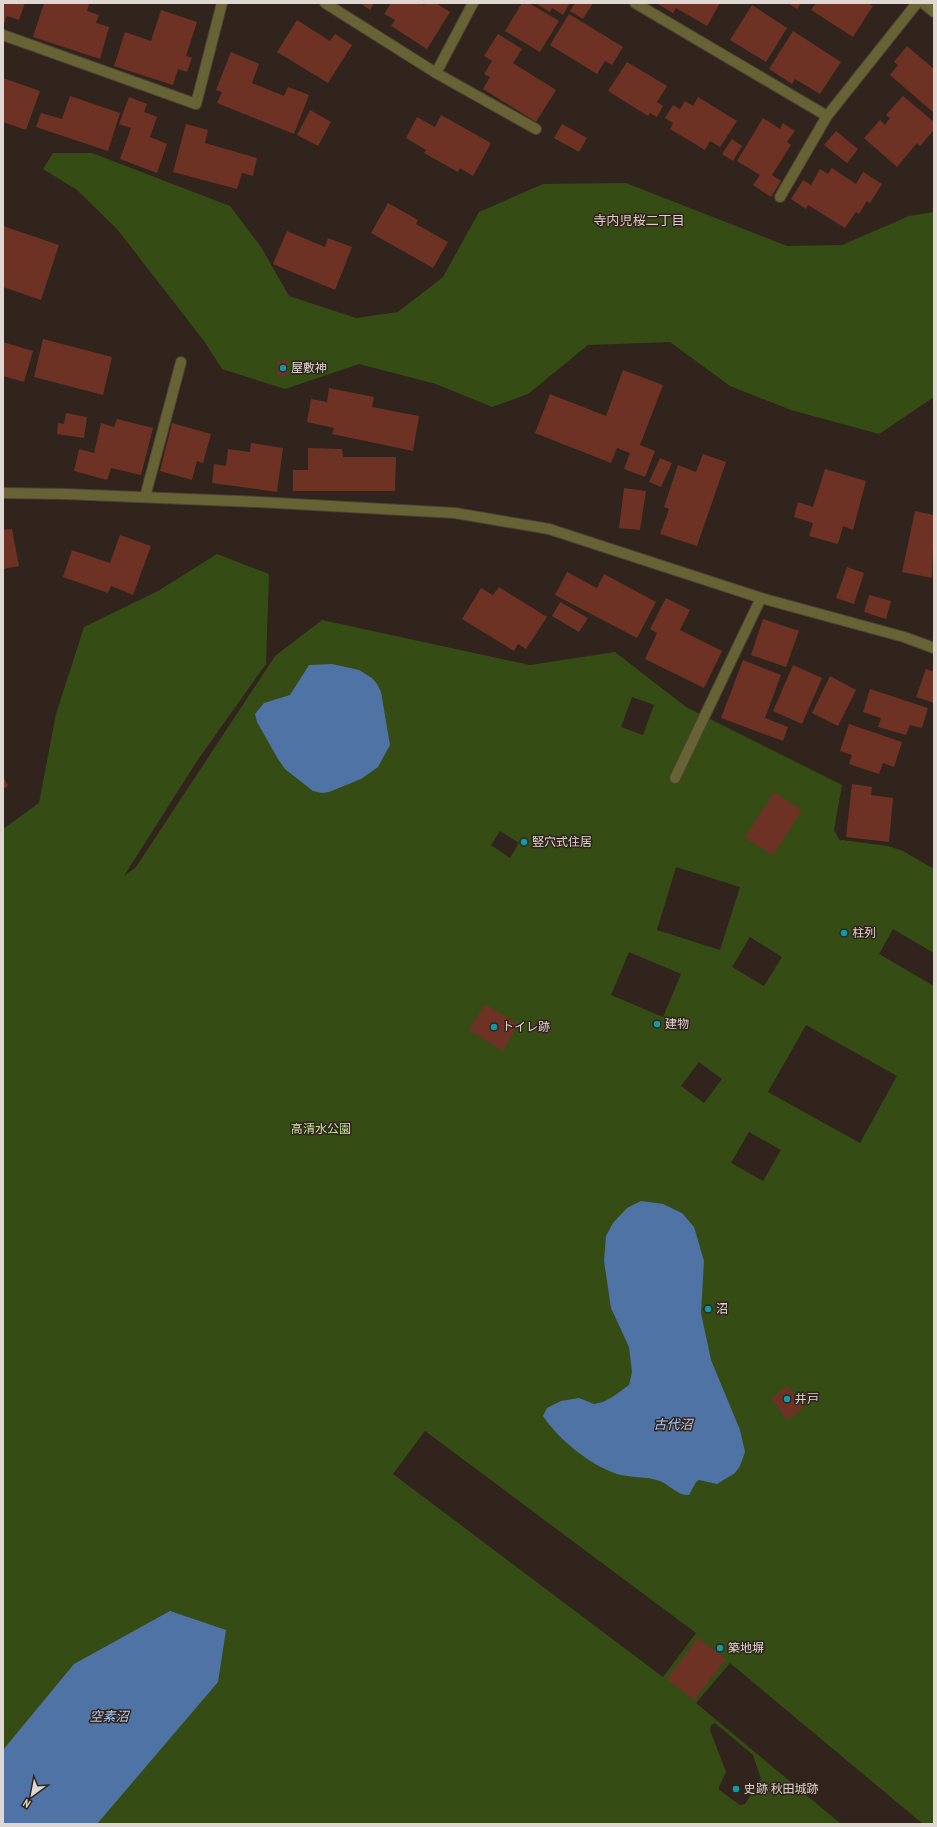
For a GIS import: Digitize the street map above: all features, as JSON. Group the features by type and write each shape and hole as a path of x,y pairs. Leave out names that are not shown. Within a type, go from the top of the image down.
{"street":[{"path":"3,35 196,104 222,3"},
{"path":"325,3 436,72 536,129"},
{"path":"436,72 473,3"},
{"path":"635,3 826,116"},
{"path":"780,197 826,116 917,3"},
{"path":"923,3 934,12"},
{"path":"145,497 181,362"},
{"path":"3,493 145,497 455,513 549,529 761,598 904,637 934,648"},
{"path":"675,778 761,598"}],"green space":[{"path":"53,153 92,153 230,206 261,247 289,296 356,318 398,312 443,277 479,212 543,184 626,183 787,246 842,245 909,216 934,212 934,397 879,434 791,410 730,386 670,342 588,345 528,394 492,407 436,384 359,364 285,389 222,369 204,341 117,229 77,190 43,169"},
{"name":"高清水公園","path":"217,554 269,574 266,664 197,761 124,876 136,867 275,656 322,620 530,665 615,652 686,707 842,785 834,830 840,841 842,840 888,846 903,851 934,869 934,953 893,929 879,954 934,986 934,1824 923,1824 730,1663 696,1703 841,1824 3,1824 3,829 39,803 56,714 84,627 158,591","holes":["632,697 654,705 643,735 621,727","500,831 519,843 510,858 491,845","676,867 740,887 720,950 657,930","750,937 782,957 764,986 732,967","629,952 681,974 663,1017 611,995","806,1025 897,1076 860,1143 768,1092","699,1062 722,1079 704,1103 681,1086","749,1132 781,1150 763,1181 731,1163","425,1431 696,1633 663,1677 393,1474","715,1723 753,1755 761,1779 745,1804 740,1805 719,1790 726,1772 710,1730 711,1725"]}],"water":[{"path":"332,664 359,670 372,678 377,684 381,692 390,745 378,767 361,779 329,792 322,793 313,791 285,769 257,722 255,714 264,703 290,695 309,665"},
{"name":"古代沼","path":"641,1201 663,1204 682,1213 694,1227 704,1261 701,1313 711,1360 740,1430 745,1452 740,1466 735,1473 717,1484 699,1480 696,1482 689,1495 681,1494 660,1481 617,1474 607,1470 586,1458 566,1442 549,1425 543,1416 547,1408 561,1401 579,1398 594,1404 603,1402 629,1385 632,1372 629,1347 611,1308 604,1261 606,1236 613,1223 627,1208"},
{"name":"空素沼","path":"170,1611 226,1630 218,1682 97,1824 3,1824 3,1750 74,1664"}],"building":[{"path":"3,3 25,3 19,20 7,16 3,26"},
{"path":"44,3 89,4 87,11 99,15 96,23 109,27 100,59 33,37"},
{"path":"360,3 374,3 370,10"},
{"path":"391,3 421,3 424,5 426,3 436,3 450,12 427,49 391,26 395,20 384,14"},
{"path":"522,3 529,3 559,21 540,52 505,31"},
{"path":"535,3 570,3 563,15 552,8 550,12"},
{"path":"575,3 593,3 583,19 570,11"},
{"path":"656,3 720,3 707,26 676,8 673,13"},
{"path":"788,3 801,3 797,9"},
{"path":"816,3 868,3 873,6 853,37 811,10"},
{"path":"752,5 787,28 766,62 730,40"},
{"path":"161,10 197,22 186,56 192,58 187,72 178,69 173,85 114,66 125,32 151,41"},
{"path":"569,14 623,47 612,65 605,61 597,74 550,45"},
{"path":"297,20 330,41 335,34 352,45 328,83 277,52"},
{"path":"793,31 841,62 820,94 795,79 792,84 769,69"},
{"path":"498,34 522,49 513,63 556,90 536,122 483,89 490,77 484,74 492,61 484,56"},
{"path":"907,46 934,69 934,113 890,75 898,65 894,62"},
{"path":"231,52 259,64 252,83 284,96 288,87 309,95 294,134 217,103 222,92 216,90"},
{"path":"627,62 667,86 657,102 663,106 657,117 650,113 648,116 608,91"},
{"path":"3,78 40,91 26,130 3,122"},
{"path":"70,96 120,113 108,151 36,127 41,113 62,119"},
{"path":"903,96 934,122 934,130 920,146 917,143 897,167 864,138 880,120 885,125 890,118 886,115"},
{"path":"129,97 147,104 144,112 157,117 150,137 167,144 157,173 120,159 131,128 119,124"},
{"path":"698,97 737,121 720,147 710,141 705,150 670,129 673,123 665,118 673,105 680,109 685,101 693,106"},
{"path":"310,110 331,122 318,146 297,135"},
{"path":"441,115 491,143 473,176 460,168 458,172 424,153 426,150 406,138 417,117 435,127"},
{"path":"763,118 780,129 783,123 795,131 787,142 791,145 772,175 781,181 771,197 753,185 760,175 737,161"},
{"path":"186,124 208,130 205,143 257,158 253,176 242,173 237,189 173,172"},
{"path":"562,124 587,138 579,152 554,138"},
{"path":"836,131 858,149 847,163 824,145"},
{"path":"732,139 742,146 733,161 722,154"},
{"path":"832,168 856,184 863,172 882,184 870,203 867,201 859,214 856,212 845,228 808,205 806,209 791,199 803,180 811,185 820,169 828,174"},
{"path":"388,203 418,220 416,224 448,242 433,268 371,233"},
{"path":"3,226 59,245 41,300 3,287"},
{"path":"287,231 325,247 328,238 352,247 335,290 273,264"},
{"path":"43,339 112,357 103,395 34,377"},
{"path":"3,342 33,351 24,382 3,376"},
{"name":"屋敷神","path":"288,360 288,375 277,375 277,361"},
{"path":"623,370 663,385 640,445 655,451 645,477 624,469 630,453 617,448 611,463 535,433 550,394 606,416"},
{"path":"329,388 374,397 372,407 419,416 413,451 332,434 334,428 307,422 311,399 327,402"},
{"path":"66,413 87,417 84,438 57,434 58,423 64,424"},
{"path":"117,419 153,428 141,475 111,468 107,480 74,471 79,449 94,453 101,423 114,427"},
{"path":"172,423 211,434 203,463 197,461 192,480 160,471"},
{"path":"251,443 283,448 277,492 212,483 214,464 226,466 228,449 250,452"},
{"path":"308,448 342,449 343,457 396,457 395,491 293,491 293,470 308,470"},
{"path":"703,454 726,462 697,546 660,534 669,509 664,507 678,465 696,472"},
{"path":"660,458 672,463 661,487 649,482"},
{"path":"825,469 866,481 853,530 843,526 838,544 809,536 813,523 794,517 798,502 813,507"},
{"path":"624,488 646,491 640,530 619,528"},
{"path":"915,511 934,515 932,578 902,572"},
{"path":"12,529 19,566 3,569 3,530"},
{"path":"120,535 151,546 133,595 111,586 108,593 63,577 72,550 110,563"},
{"path":"847,567 864,573 854,604 836,598"},
{"path":"567,572 597,588 604,574 656,602 637,638 555,595"},
{"path":"499,587 547,617 526,649 518,644 514,651 462,619 481,588 493,595"},
{"path":"869,595 891,601 886,619 864,612"},
{"path":"666,598 690,610 680,630 722,651 704,688 645,659 657,633 650,629"},
{"path":"560,602 588,618 579,632 552,616"},
{"path":"763,619 799,631 786,667 751,655"},
{"path":"743,660 781,675 765,718 788,727 783,741 721,718"},
{"path":"793,665 822,678 802,724 773,711"},
{"path":"926,669 934,672 934,703 916,697"},
{"path":"830,676 856,690 838,726 812,713"},
{"path":"870,689 928,708 922,728 910,725 906,735 878,727 881,718 863,712"},
{"path":"849,724 902,742 894,767 883,763 879,774 849,764 852,755 840,751"},
{"path":"3,776 8,786 3,789"},
{"path":"852,784 872,787 871,795 893,798 889,842 846,837"},
{"path":"774,792 802,810 773,855 745,838"},
{"name":"トイレ跡","path":"485,1004 518,1024 503,1051 469,1030"},
{"path":"788,1386 804,1407 787,1420 771,1398"},
{"path":"698,1638 726,1659 694,1700 667,1679"}],"place":[{"name":"屋敷神","path":"283,368"},
{"name":"竪穴式住居","path":"524,842"},
{"name":"柱列","path":"844,933"},
{"name":"建物","path":"657,1024"},
{"name":"トイレ跡","path":"494,1027"},
{"name":"沼","path":"708,1309"},
{"name":"井戸","path":"787,1399"},
{"name":"築地塀","path":"720,1648"},
{"name":"史跡 秋田城跡","path":"736,1789"}],"district":[{"name":"寺内児桜二丁目","path":"639,220"}]}
